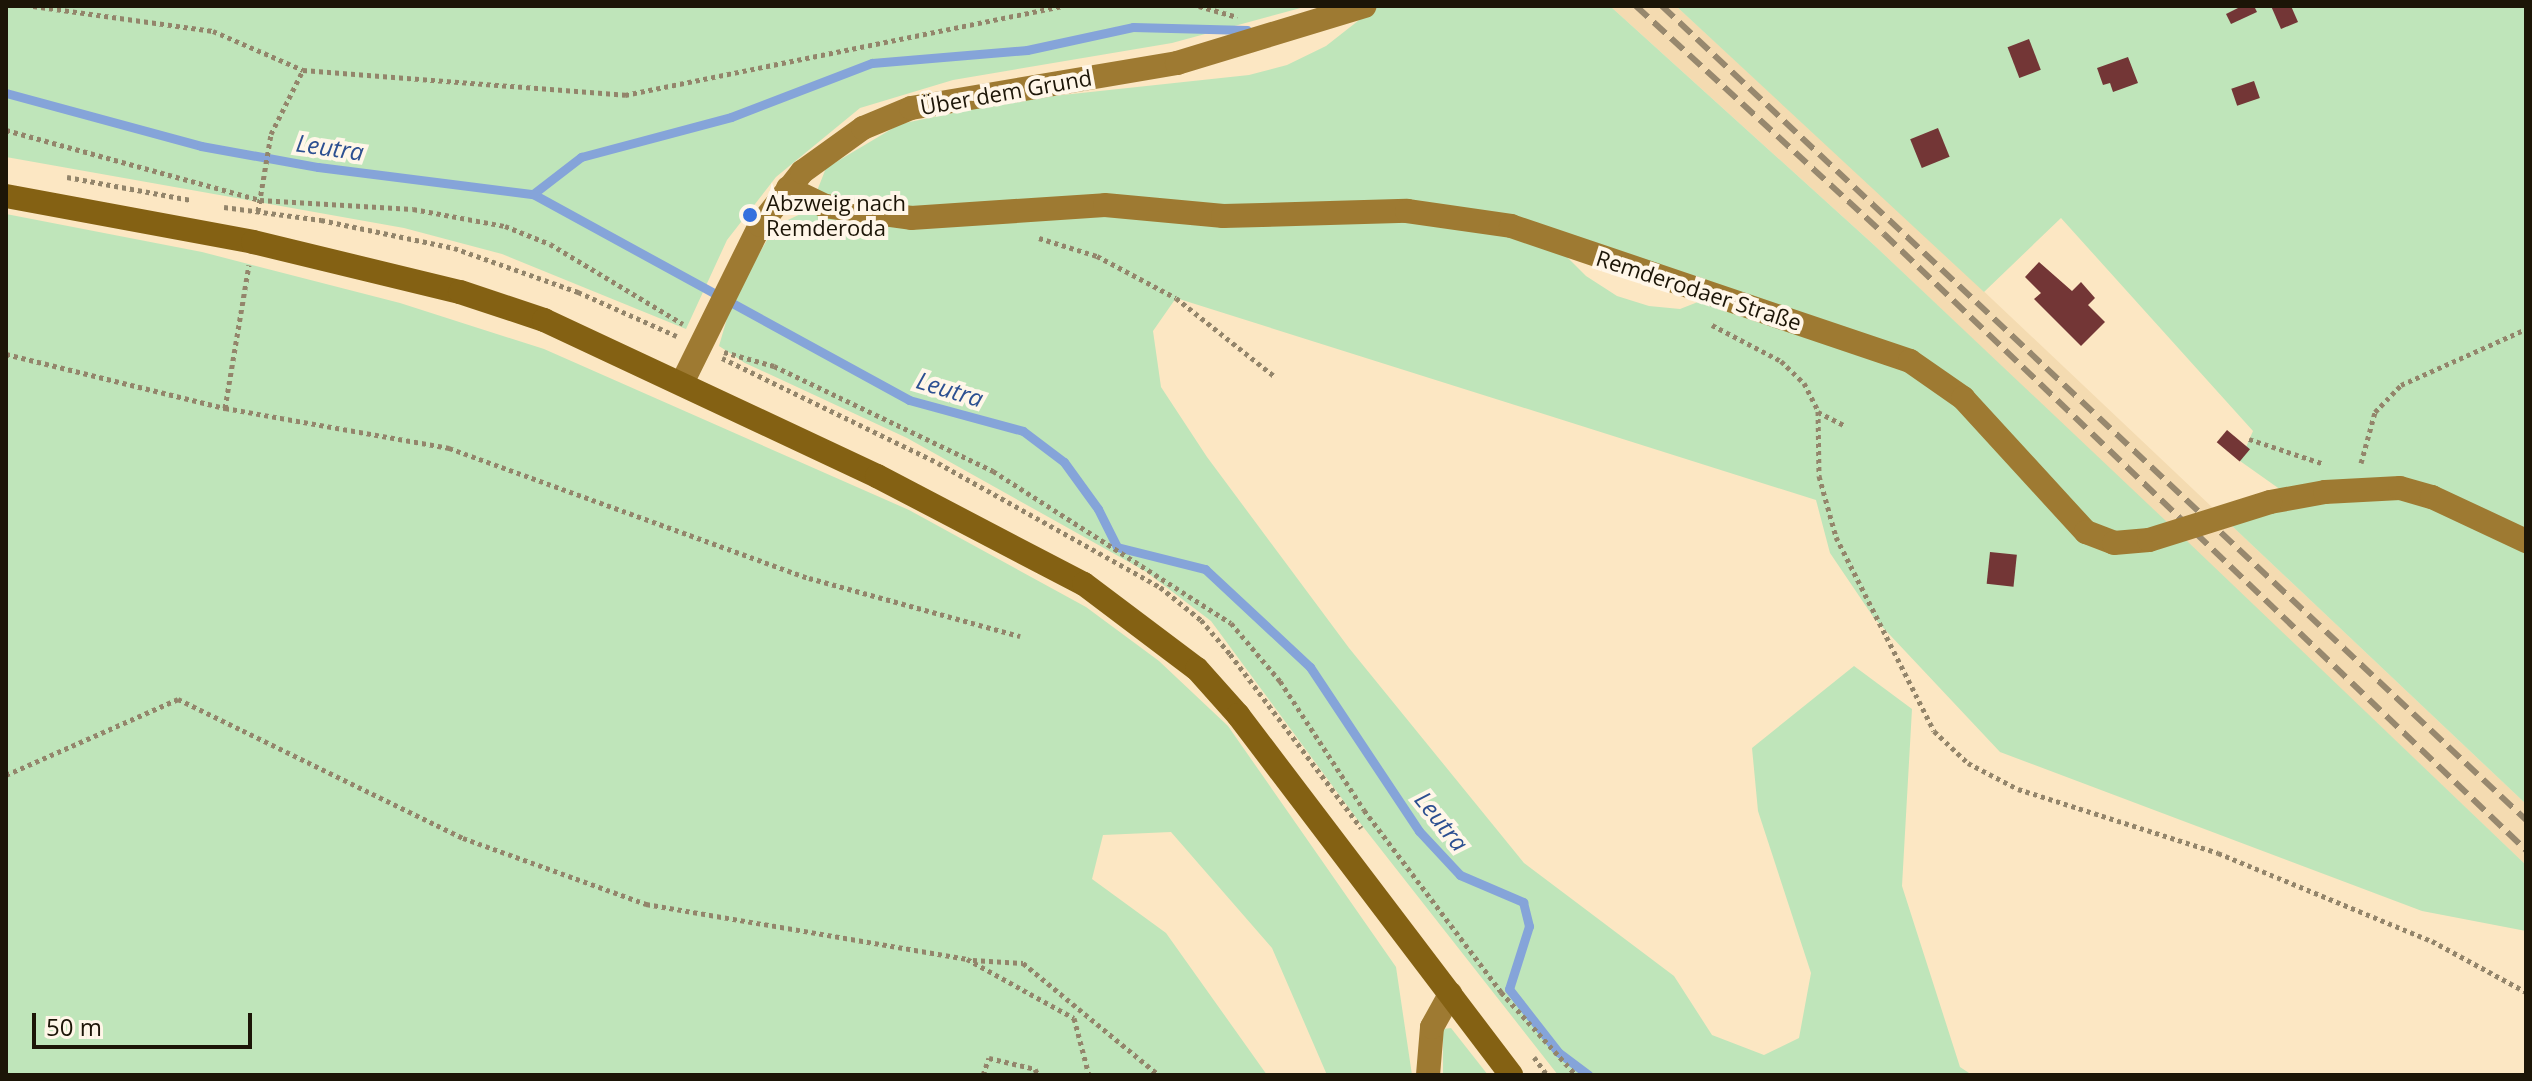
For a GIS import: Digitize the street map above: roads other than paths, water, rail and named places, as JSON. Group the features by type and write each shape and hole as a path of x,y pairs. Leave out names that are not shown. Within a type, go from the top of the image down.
{"main road":[{"path":"6,196 253,242 460,292 544,320 683,381 1000,537 1143,623 1197,669 1238,715 1511,1075"}],"street":[{"name":"Über dem Grund","path":"683,381 710,316 744,249 788,188 833,147 911,108 1177,63 1365,6"},
{"name":"Remderodaer Straße","path":"788,188 825,206 911,218 1105,205 1223,216 1407,211 1511,226 1910,361 1963,398 2086,532 2114,543 2149,540 2270,502 2400,488 2432,497 2526,541"},
{"path":"1428,1075 1432,1027 1450,994"}],"waterway":[{"path":"533,194 581,157 731,117 872,63 1027,50 1133,27 1247,30"},
{"name":"Leutra","path":"6,93 201,146 318,167 533,194 909,400 1023,431 1064,462 1098,509 1117,547 1205,569 1310,667 1419,831 1460,875 1523,902 1529,926 1509,989 1558,1052 1588,1075"}],"railway":[{"path":"1636,6 1884,234 2526,850"},
{"path":"1662,6 2526,820"}],"place":[{"name":"Abzweig nach Remderoda","path":"750,215"}]}
